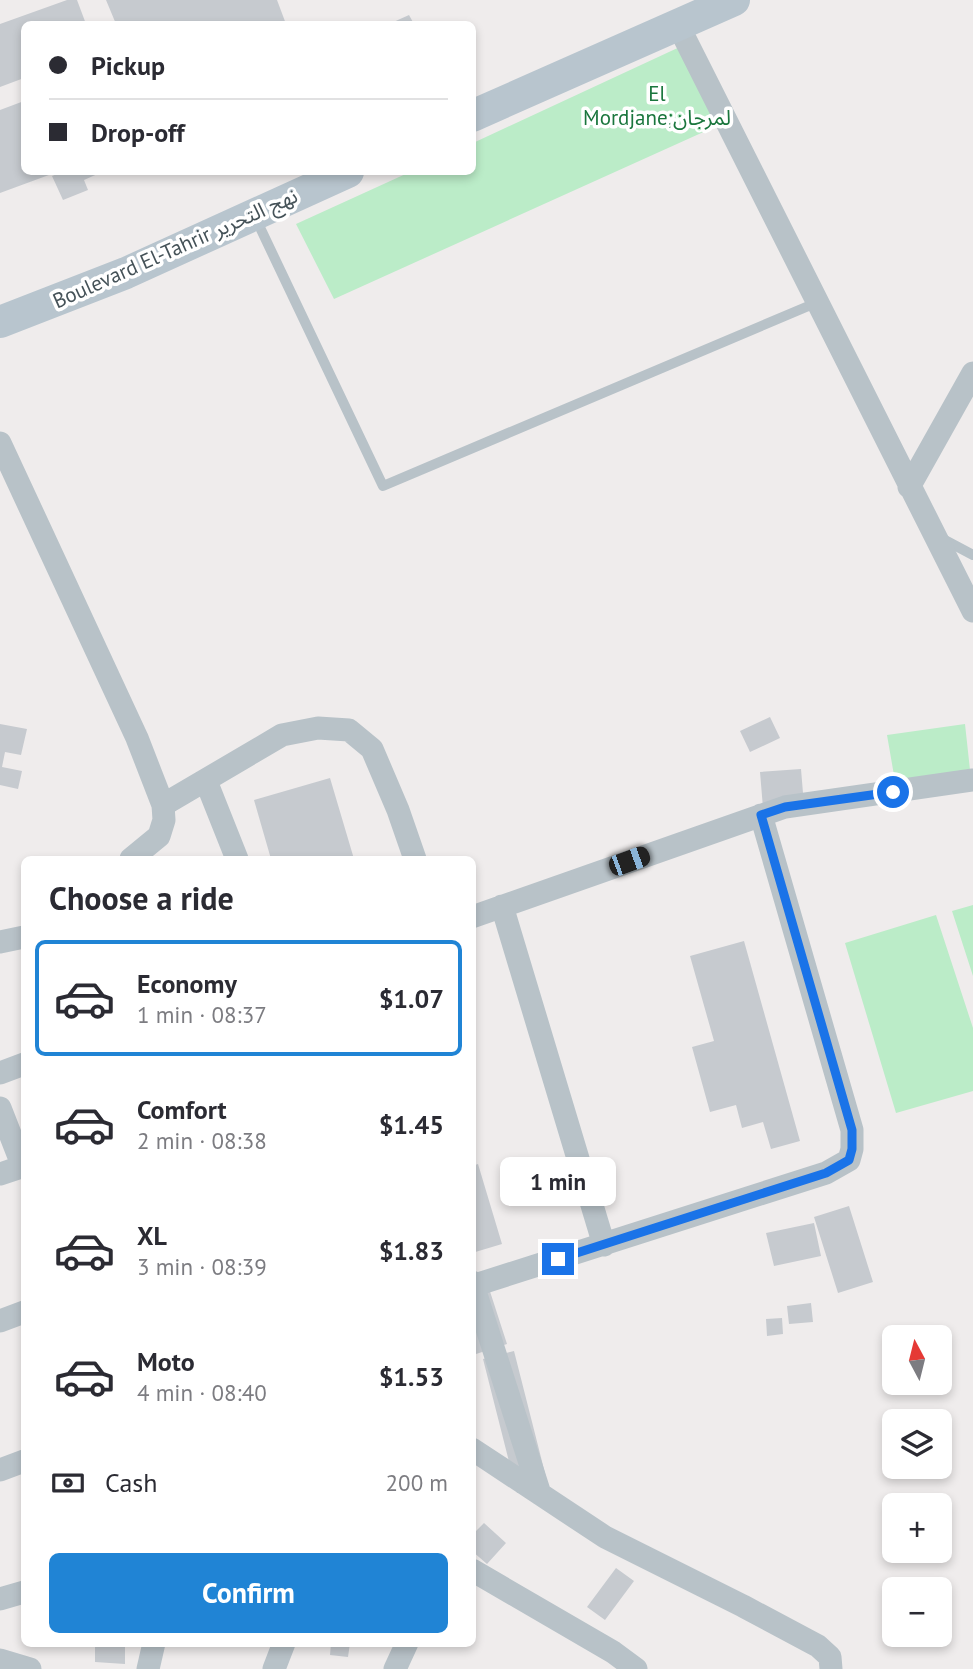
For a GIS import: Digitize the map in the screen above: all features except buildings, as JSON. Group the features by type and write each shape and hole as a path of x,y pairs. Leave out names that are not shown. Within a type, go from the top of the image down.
{"main road":[{"path":"476,114 734,0"},
{"name":"Boulevard El-Tahrir نهج التحرير","path":"0,322 125,272 341,175"}],"street":[{"path":"678,25 973,611"},
{"path":"909,487 973,373"},
{"path":"0,443 137,738 163,805 164,820 159,836 135,856"},
{"path":"163,805 282,735 318,727 349,730 372,749 414,856"},
{"path":"206,780 236,856"},
{"path":"476,916 785,807 973,780"},
{"path":"476,1284 826,1173 849,1160 852,1130 761,815"},
{"path":"502,906 604,1245"},
{"path":"0,942 21,938"},
{"path":"0,1073 21,1066"},
{"path":"0,1108 21,1160"},
{"path":"0,1174 21,1168"},
{"path":"476,1294 540,1494"},
{"path":"0,1321 21,1313"},
{"path":"476,1452 605,1537 818,1646 830,1657 831,1669"},
{"path":"0,1470 21,1462"},
{"path":"476,1572 613,1652 636,1669"},
{"path":"0,1599 21,1593"},
{"path":"148,1669 153,1647"},
{"path":"274,1669 282,1647"},
{"path":"396,1669 405,1647"},
{"path":"0,1660 30,1669"}],"lane":[{"path":"254,214 383,486 818,302"},
{"path":"935,535 973,555"}],"green space":[{"name":"El Mordjane;لمرجان","path":"684,45 719,125 334,299 296,224 403,175 476,175 476,142"},
{"path":"965,724 970,770 895,781 887,735"},
{"path":"973,905 973,976 952,911"},
{"path":"936,915 973,1028 973,1091 896,1113 845,943"}],"route":[{"path":"558,1259 826,1173 849,1160 852,1130 761,815 785,807 893,792"}]}
